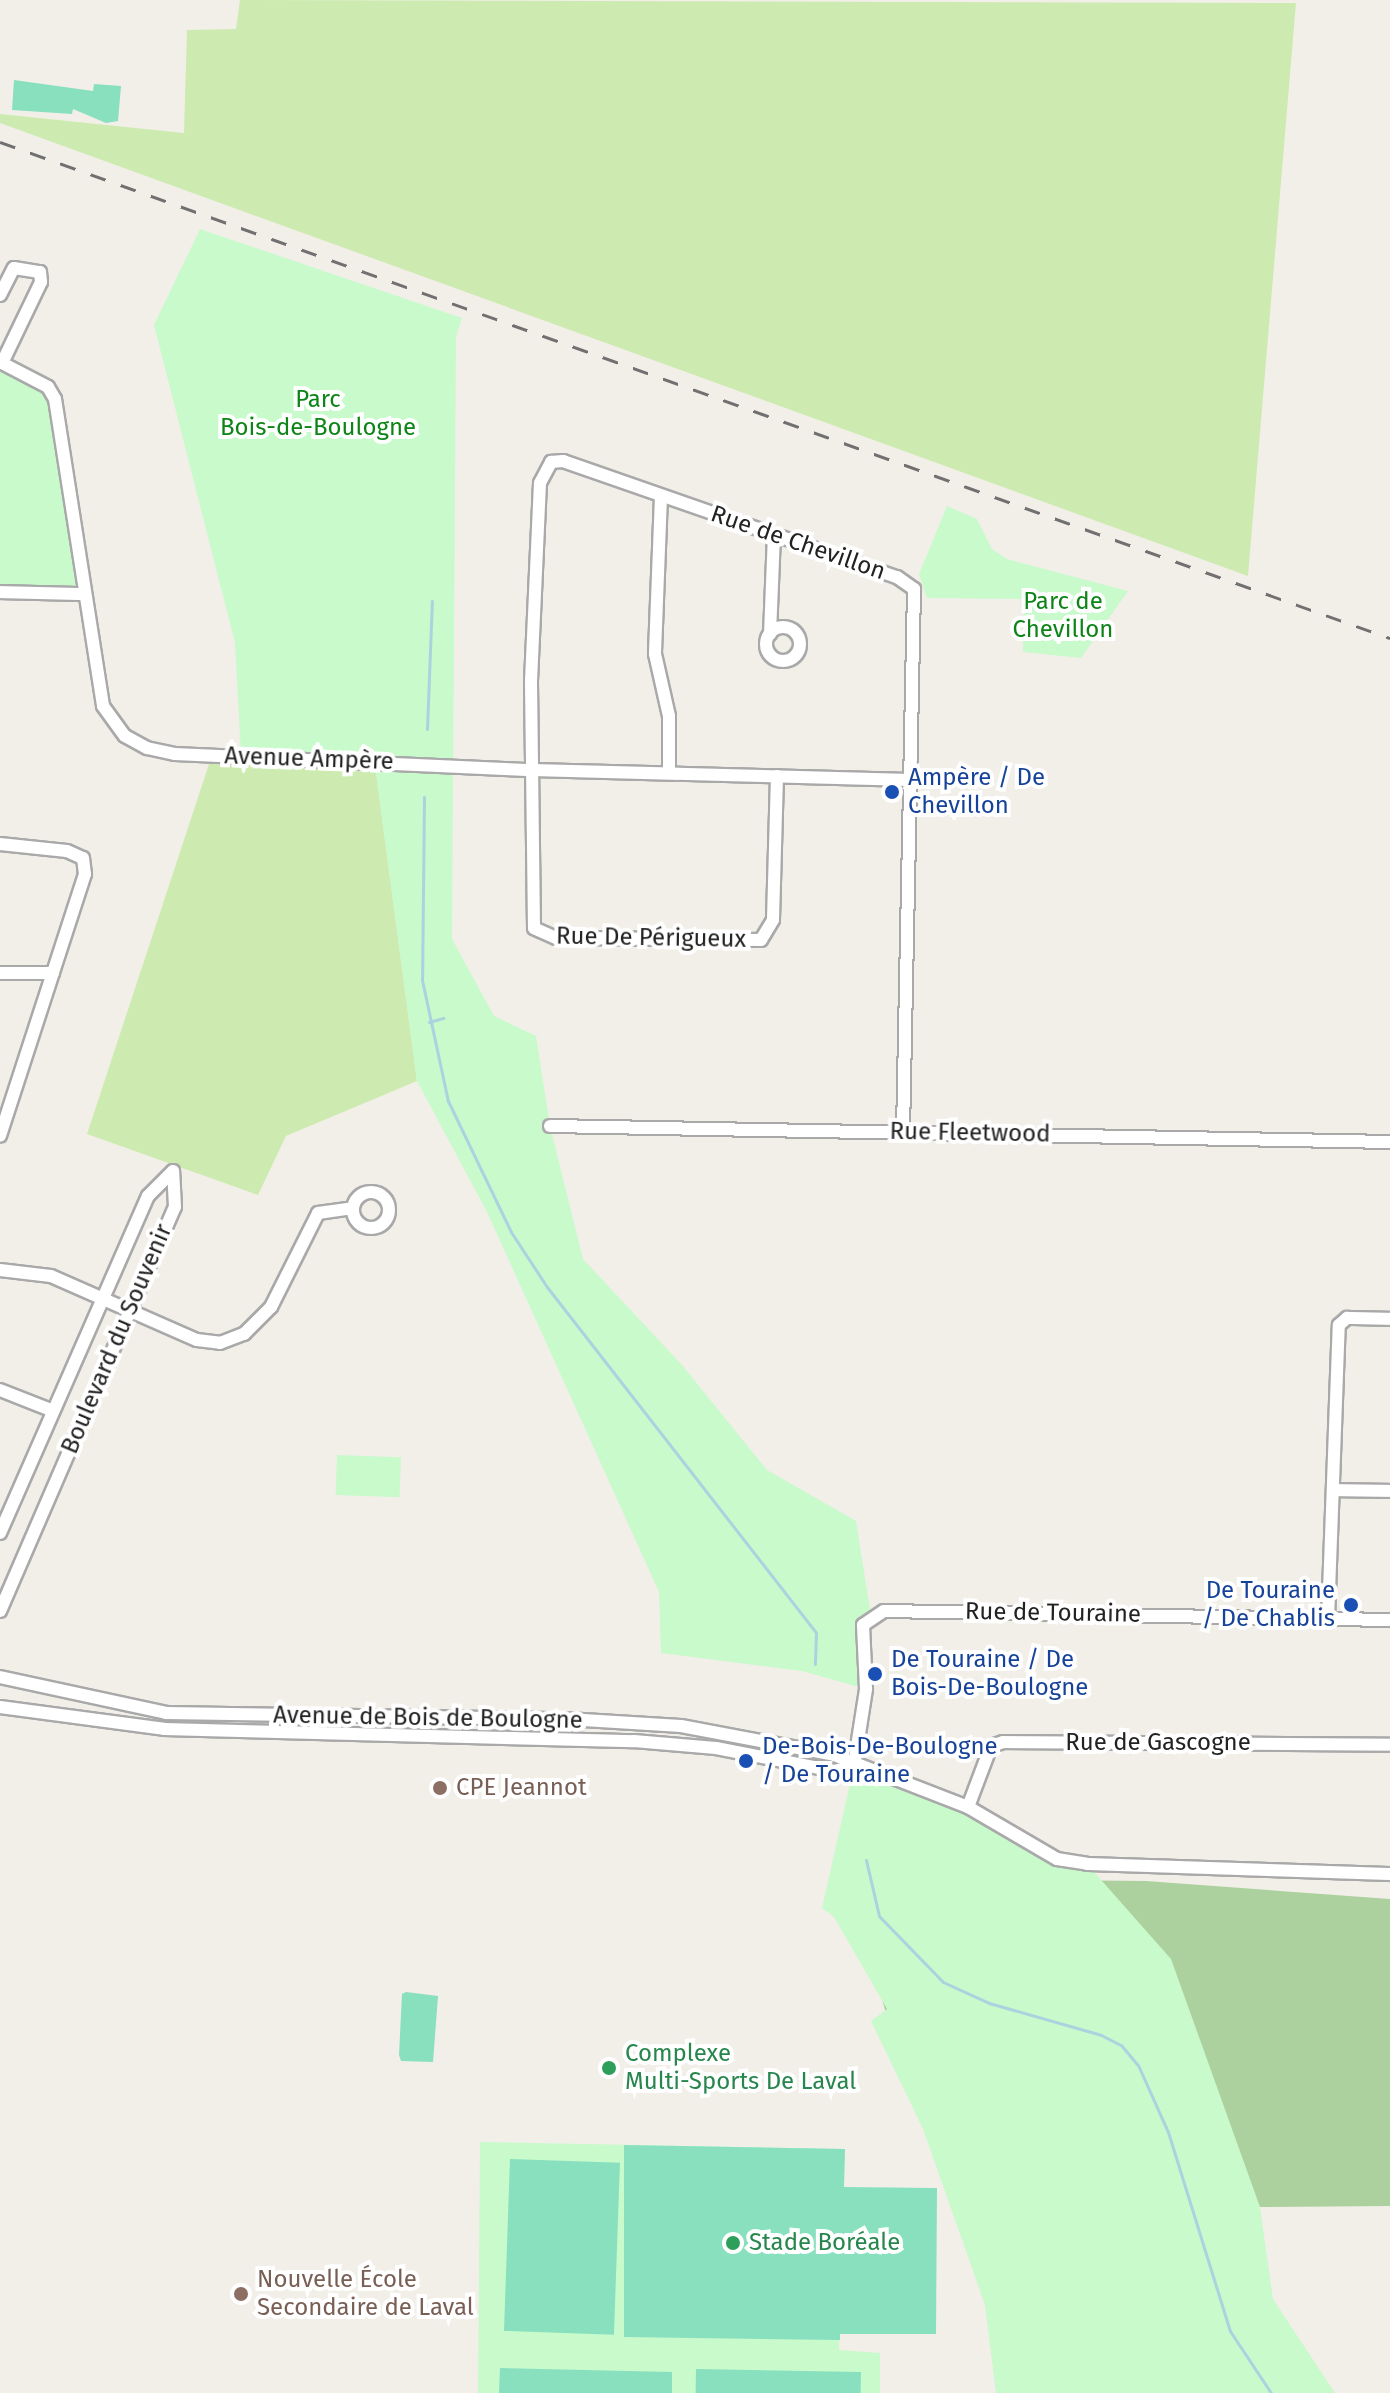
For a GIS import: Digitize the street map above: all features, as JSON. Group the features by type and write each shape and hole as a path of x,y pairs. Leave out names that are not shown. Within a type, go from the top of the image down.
{"street":[{"name":"Avenue Ampère","path":"0,295 14,268 40,272 41,282 1,363 48,387 55,399 82,594 103,706 118,730 147,748 175,754 532,770 911,780"},
{"name":"Rue de Chevillon","path":"532,770 531,681 543,469 563,461 897,577 914,589 903,1132"},
{"path":"661,496 655,654 669,716 669,773"},
{"path":"770,634 774,536"},
{"path":"0,592 82,594"},
{"name":"Rue De Périgueux","path":"532,770 531,920 540,934 556,938 761,940 773,920 777,776"},
{"path":"0,844 67,851 83,858 85,874 0,1136"},
{"path":"0,973 53,973"},
{"name":"Rue Fleetwood","path":"550,1126 1390,1142"},
{"name":"Boulevard du Souvenir","path":"0,1533 51,1410 148,1196 173,1171 175,1207 0,1611"},
{"path":"0,1270 51,1276 197,1340 220,1343 244,1334 271,1307 310,1222 328,1209 353,1208"},
{"path":"1328,1619 1339,1325 1347,1318 1390,1319"},
{"path":"0,1390 51,1410"},
{"path":"1333,1490 1390,1491"},
{"name":"Rue de Touraine","path":"854,1766 866,1689 863,1625 884,1611 1390,1620"},
{"name":"Avenue de Bois de Boulogne","path":"0,1677 166,1713 567,1719 681,1726 834,1755 854,1766 968,1807 1043,1852 1087,1864 1390,1874"},
{"name":"Avenue de Bois de Boulogne","path":"0,1707 164,1729 634,1741 716,1748 834,1771 854,1766"},
{"name":"Rue de Gascogne","path":"968,1807 991,1746 1003,1742 1390,1745"}],"green space":[{"path":"240,0 1296,3 1248,576 0,123 0,114 184,133 187,30 236,29"},
{"path":"14,80 93,91 94,84 121,86 118,121 106,123 73,109 72,114 12,110"},
{"name":"Parc Bois-de-Boulogne","path":"200,229 462,318 456,337 452,939 494,1016 536,1036 550,1126 583,1259 682,1365 767,1470 856,1521 871,1616 863,1625 866,1689 802,1671 661,1653 659,1592 487,1212 417,1081 376,773 241,755 235,643 154,325"},
{"path":"0,362 48,387 82,594 0,592"},
{"name":"Parc de Chevillon","path":"947,506 977,519 992,549 1007,559 1128,591 1081,658 1023,652 1024,599 927,598 919,574"},
{"path":"212,755 376,772 417,1081 286,1136 258,1195 87,1134"},
{"path":"337,1455 401,1457 400,1497 336,1495"},
{"path":"854,1766 923,1787 1029,1846 1087,1864 1171,1959 1260,2207 1273,2299 1335,2393 996,2393 985,2305 923,2129 871,2021 887,2009 834,1917 822,1908"},
{"path":"1048,1880 1146,1881 1390,1899 1390,2206 1260,2207 1191,2161 897,2054 855,1900"},
{"path":"402,1994 438,1996 433,2062 401,2061"},
{"path":"480,2142 845,2149 839,2350 880,2353 880,2393 478,2393"},
{"name":"Stade Boréale","path":"624,2145 845,2149 844,2187 937,2188 936,2334 840,2334 840,2340 624,2337"},
{"path":"510,2159 620,2163 614,2335 504,2331"},
{"path":"500,2368 672,2372 672,2393 499,2393"},
{"path":"696,2369 861,2372 861,2393 696,2393"}],"waterway":[{"path":"427,729 432,601"},
{"path":"424,797 422,980 448,1101 511,1232 547,1287 816,1633 815,1664"},
{"path":"429,1022 443,1018"},
{"path":"866,1860 879,1916 943,1982 989,2003 1101,2035 1121,2045 1138,2065 1168,2132 1230,2331 1271,2393"}],"railway":[{"path":"0,142 1390,638"}],"place":[{"name":"Ampère / De Chevillon","path":"892,792"},
{"name":"De Touraine / De Chablis","path":"1351,1605"},
{"name":"De Touraine / De Bois-De-Boulogne","path":"875,1674"},
{"name":"De-Bois-De-Boulogne / De Touraine","path":"746,1761"},
{"name":"CPE Jeannot","path":"440,1788"},
{"name":"Complexe Multi-Sports De Laval","path":"609,2068"},
{"name":"Stade Boréale","path":"733,2243"},
{"name":"Nouvelle École Secondaire de Laval","path":"241,2294"}]}
